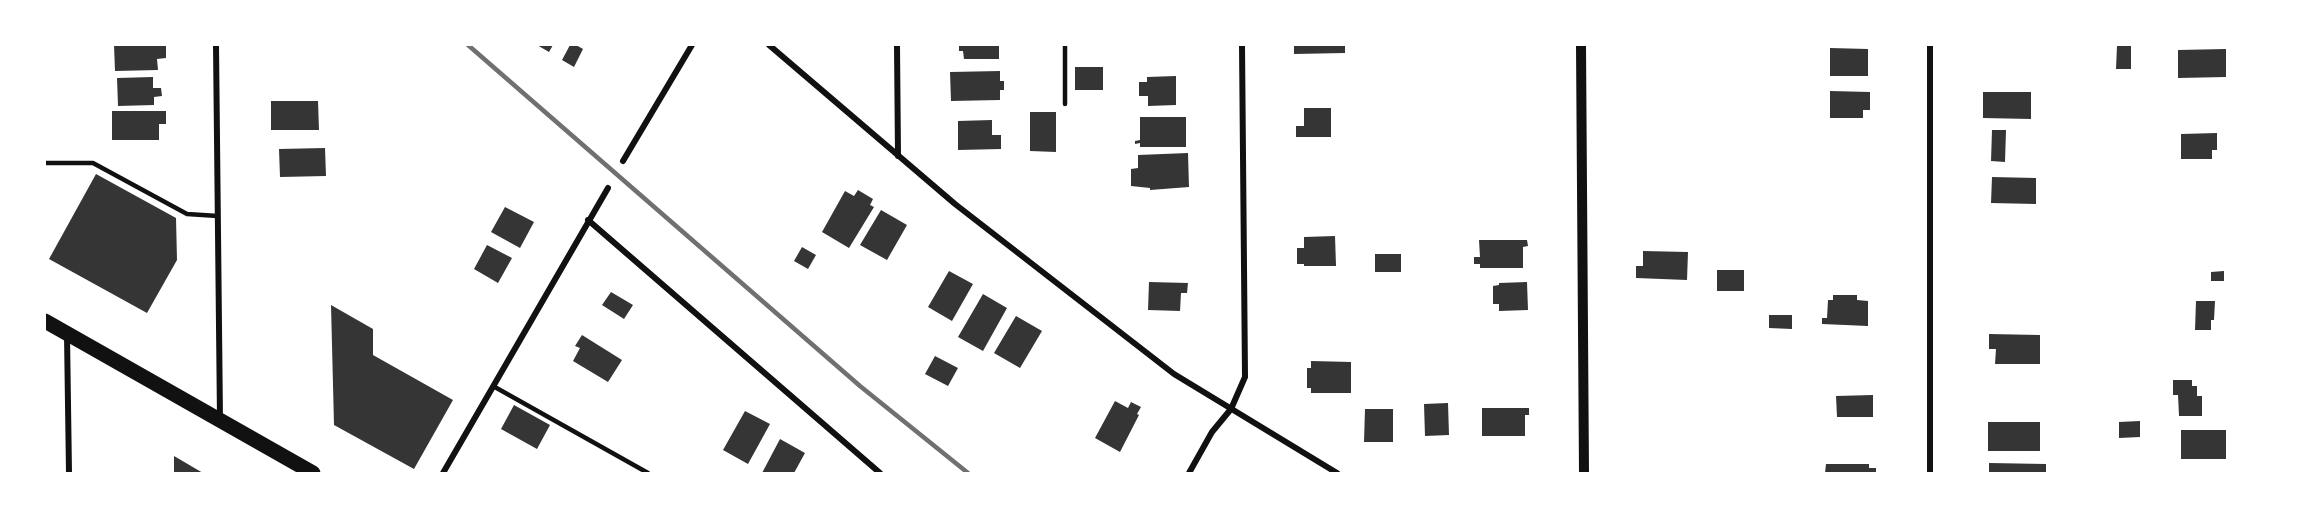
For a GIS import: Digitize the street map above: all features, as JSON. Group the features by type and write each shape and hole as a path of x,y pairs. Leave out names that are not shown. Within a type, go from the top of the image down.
{"main road":[{"path":"45,321 313,473"}],"street":[{"path":"216,45 220,420"},
{"path":"623,161 692,45"},
{"path":"769,45 954,204 1174,374 1337,473"},
{"path":"897,45 898,156"},
{"path":"1189,473 1212,432 1231,409 1245,377 1242,45"},
{"path":"1581,45 1584,473"},
{"path":"1930,45 1930,473"},
{"path":"443,473 608,188"},
{"path":"588,220 880,473"},
{"path":"67,334 69,473"}],"lane":[{"path":"1065,45 1065,104"},
{"path":"45,163 93,163 187,214 218,216"},
{"path":"493,386 648,473"},
{"path":"63,473 69,473"}],"building":[{"path":"114,45 166,45 166,58 157,59 158,70 115,71"},
{"path":"537,45 553,45 549,52"},
{"path":"570,45 583,49 574,67 562,60"},
{"path":"959,45 999,45 999,59 964,59 963,51 959,51"},
{"path":"1294,45 1345,45 1345,53 1294,54"},
{"path":"2131,45 2131,69 2116,69 2117,46"},
{"path":"1830,48 1868,49 1868,76 1830,76"},
{"path":"2226,49 2226,77 2178,78 2178,50"},
{"path":"1075,67 1103,67 1103,90 1075,90"},
{"path":"1000,71 1000,81 1004,81 1004,90 1000,90 1000,100 951,101 950,72"},
{"path":"1176,76 1176,105 1148,106 1148,96 1139,96 1139,82 1147,82 1147,77"},
{"path":"153,77 153,88 161,88 162,96 154,97 154,105 118,106 117,78"},
{"path":"1830,91 1870,92 1870,110 1863,110 1863,118 1830,118"},
{"path":"1983,92 2031,92 2031,119 1983,118"},
{"path":"271,101 318,101 319,130 271,130"},
{"path":"1304,108 1331,108 1331,137 1296,137 1296,126 1304,126"},
{"path":"112,111 166,111 166,124 159,124 159,140 112,140"},
{"path":"1030,112 1056,112 1056,152 1030,151"},
{"path":"1140,117 1186,117 1186,147 1140,147 1140,143 1135,144 1135,141 1140,140"},
{"path":"992,120 992,135 1001,135 1001,149 958,150 958,121"},
{"path":"1992,130 2006,130 2005,162 1991,161"},
{"path":"2217,133 2217,150 2212,150 2212,159 2181,159 2181,134"},
{"path":"325,148 326,176 280,177 279,149"},
{"path":"1188,153 1189,187 1150,190 1150,188 1131,186 1131,169 1138,168 1138,155"},
{"path":"96,174 176,218 177,260 147,313 49,259"},
{"path":"1992,177 2036,178 2036,204 1991,203"},
{"path":"858,190 873,199 870,205 874,207 849,248 822,232 845,191 854,196"},
{"path":"505,207 534,222 520,248 491,232"},
{"path":"881,210 907,225 887,260 860,245"},
{"path":"1335,236 1336,266 1297,264 1297,248 1304,248 1304,237"},
{"path":"1479,240 1527,240 1528,246 1523,247 1523,268 1480,268 1480,264 1474,264 1474,257 1480,257"},
{"path":"487,245 512,258 498,283 474,269"},
{"path":"802,247 816,255 808,269 794,261"},
{"path":"1643,251 1688,252 1687,280 1636,278 1636,266 1643,266"},
{"path":"1375,254 1401,254 1401,272 1375,272"},
{"path":"1717,270 1744,270 1744,291 1717,291"},
{"path":"949,271 973,284 952,321 928,307"},
{"path":"2224,271 2224,281 2211,281 2211,272"},
{"path":"1149,282 1188,283 1187,293 1181,293 1180,311 1148,310"},
{"path":"1527,282 1528,310 1499,311 1499,304 1493,304 1493,286 1499,283"},
{"path":"611,292 633,305 624,319 602,305"},
{"path":"983,294 1007,308 983,351 958,337"},
{"path":"1833,295 1857,295 1857,300 1868,301 1868,326 1822,324 1822,318 1827,318 1828,300 1833,300"},
{"path":"2196,301 2215,301 2211,330 2195,330"},
{"path":"331,305 373,329 373,355 453,400 414,469 334,425"},
{"path":"1769,315 1792,315 1792,329 1769,328"},
{"path":"1016,316 1042,331 1020,368 994,353"},
{"path":"1989,334 2040,335 2040,364 1995,364 1996,349 1989,349"},
{"path":"582,335 622,360 608,382 573,361 580,348 575,346"},
{"path":"935,356 958,368 948,386 925,374"},
{"path":"1311,361 1351,362 1351,393 1311,393 1311,388 1307,388 1307,368 1311,368"},
{"path":"2173,380 2192,380 2192,386 2197,386 2197,396 2202,396 2202,416 2179,416 2178,395 2173,395"},
{"path":"1873,395 1873,417 1837,417 1836,396"},
{"path":"1115,401 1128,408 1131,402 1141,407 1120,452 1095,438"},
{"path":"1448,403 1449,435 1425,436 1424,404"},
{"path":"514,405 550,425 537,449 501,429"},
{"path":"1482,408 1529,408 1529,415 1525,415 1525,436 1482,436"},
{"path":"1365,409 1393,409 1393,442 1364,442"},
{"path":"745,411 770,424 748,464 723,450"},
{"path":"2140,421 2140,437 2119,438 2119,422"},
{"path":"1988,422 2040,422 2040,451 1988,451"},
{"path":"2181,430 2226,430 2226,459 2181,459"},
{"path":"780,439 805,453 794,473 762,473"},
{"path":"174,456 203,473 174,473"},
{"path":"1989,463 2046,464 2046,473 1989,473"},
{"path":"1826,464 1869,464 1869,468 1876,468 1876,473 1825,473"}],"railway":[{"path":"468,45 860,386 968,473"}]}
